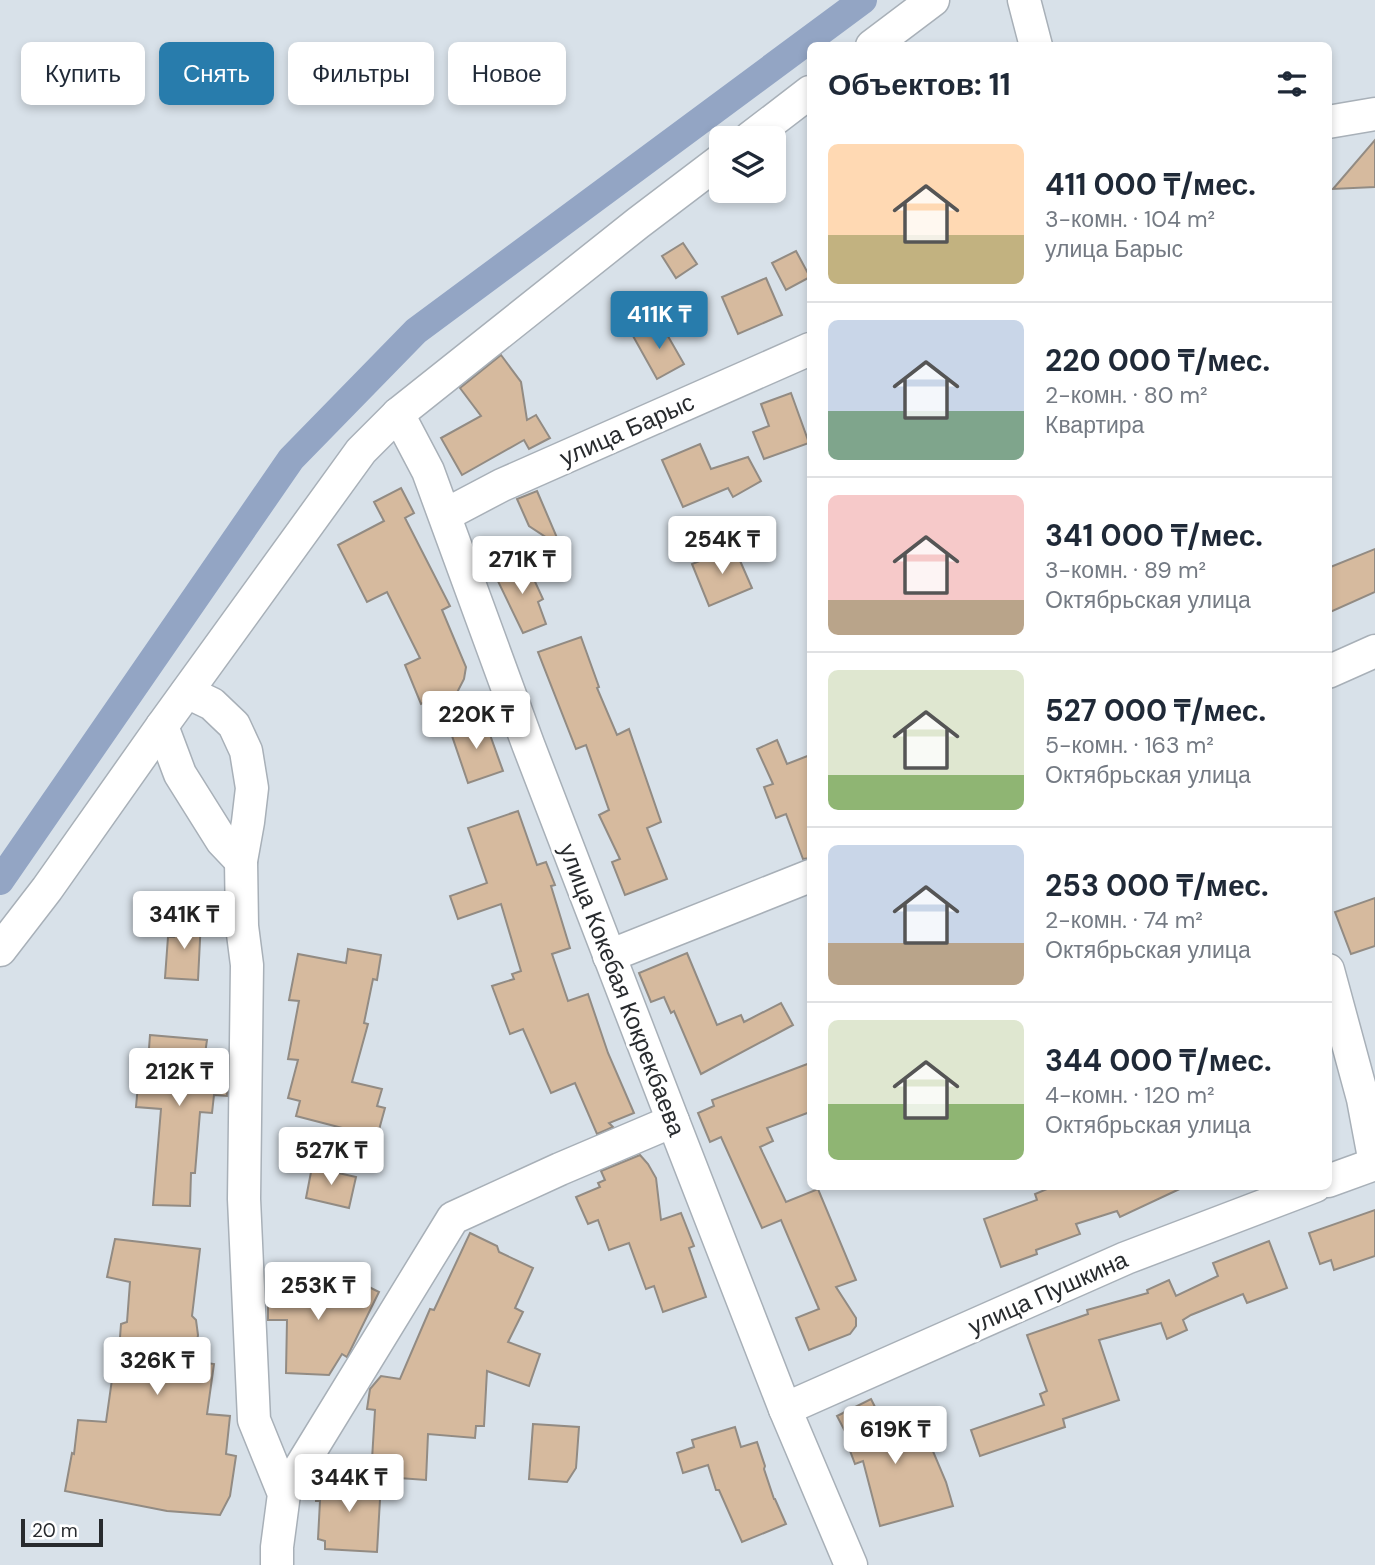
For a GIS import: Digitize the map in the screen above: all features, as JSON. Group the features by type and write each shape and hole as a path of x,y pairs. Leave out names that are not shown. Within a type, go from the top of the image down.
{"street":[{"path":"877,42 933,0"},
{"path":"1024,0 1036,42"},
{"path":"766,126 807,94"},
{"path":"1332,121 1375,114"},
{"path":"0,950 47,889 361,451 398,414 709,169"},
{"name":"улица Барыс","path":"445,515 502,485 807,350"},
{"name":"улица Кокебая Кокрекбаева","path":"398,414 428,471 528,744 673,1121 785,1409 851,1565"},
{"path":"1332,670 1375,651"},
{"path":"187,692 212,704 234,724 246,751 252,788 241,861 242,926 247,964 244,1199 254,1420 284,1494"},
{"path":"162,726 180,774 222,841 241,861"},
{"path":"610,956 807,877"},
{"path":"0,976 20,924"},
{"path":"1332,985 1363,1099 1375,1164 1332,1180"},
{"path":"277,1565 284,1494 453,1219 560,1169 673,1121"},
{"name":"улица Пушкина","path":"785,1409 1126,1258 1304,1190"}],"building":[{"path":"1375,140 1375,187 1333,189"},
{"path":"683,243 697,264 676,278 662,256"},
{"path":"796,251 807,271 807,279 786,290 772,263"},
{"path":"766,278 782,315 738,334 722,297"},
{"path":"661,324 684,364 657,379 633,336"},
{"path":"501,355 521,382 527,420 536,415 550,438 529,449 524,440 462,475 441,438 481,416 460,388"},
{"path":"791,393 807,444 764,459 753,432 769,426 761,404"},
{"path":"700,444 711,469 748,457 761,481 733,497 728,488 683,507 662,460"},
{"path":"401,488 414,513 405,518 450,606 442,610 466,667 464,679 445,716 438,696 421,704 405,665 420,658 387,592 367,602 338,545 384,521 374,502"},
{"path":"537,491 561,547 529,526 517,499"},
{"path":"734,547 752,588 709,606 692,564"},
{"path":"1375,549 1375,592 1332,611 1332,566"},
{"path":"525,560 543,599 538,602 546,624 523,633 495,575"},
{"path":"581,637 599,687 597,688 617,735 629,729 661,822 647,828 667,879 625,895 612,862 620,859 599,815 609,810 586,745 576,749 538,652"},
{"path":"484,718 503,771 468,783 450,730"},
{"path":"777,740 787,764 807,756 807,858 803,859 786,814 776,818 764,787 773,784 757,749"},
{"path":"518,811 537,865 546,862 555,885 551,886 570,948 552,954 568,1001 588,994 608,1053 634,1113 609,1123 613,1127 597,1134 575,1083 551,1093 523,1029 510,1034 492,986 514,979 512,974 521,971 501,904 458,919 450,896 487,883 468,828"},
{"path":"1375,898 1375,946 1351,954 1335,912"},
{"path":"176,918 201,920 198,980 165,978 168,937 174,937"},
{"path":"348,949 381,955 377,980 373,979 364,1023 368,1024 352,1082 382,1089 377,1106 385,1108 377,1137 296,1116 300,1101 288,1098 298,1060 288,1059 299,1001 289,1000 298,954 346,963"},
{"path":"687,953 717,1025 741,1015 744,1022 781,1003 793,1025 701,1074 674,1011 671,1013 664,997 651,1002 639,973"},
{"path":"150,1035 207,1040 205,1054 227,1056 227,1096 214,1095 212,1113 200,1112 195,1173 191,1173 190,1206 153,1205 161,1109 136,1107 140,1062 148,1062"},
{"path":"807,1064 807,1113 767,1128 773,1141 760,1147 786,1202 818,1190 856,1280 836,1287 856,1318 856,1326 850,1334 809,1350 796,1318 819,1309 781,1220 762,1228 721,1137 710,1142 698,1113 714,1106 712,1100"},
{"path":"640,1155 656,1178 661,1220 681,1213 694,1246 689,1248 706,1297 663,1312 654,1286 646,1289 629,1243 609,1250 598,1220 588,1224 576,1197 600,1187 598,1183 605,1180 601,1171"},
{"path":"312,1167 356,1177 349,1208 306,1198"},
{"path":"1044,1190 1177,1190 1120,1217 1117,1211 1076,1224 1080,1234 1036,1250 1037,1254 1001,1267 984,1219 1037,1200 1035,1194"},
{"path":"1375,1210 1375,1256 1334,1270 1331,1260 1320,1264 1309,1233"},
{"path":"470,1233 497,1246 499,1252 533,1268 515,1308 523,1312 508,1342 540,1354 529,1386 487,1371 484,1426 476,1426 475,1438 428,1434 426,1480 371,1476 375,1410 367,1409 370,1389 381,1376 400,1379 430,1309 434,1310"},
{"path":"115,1239 200,1249 192,1316 196,1320 198,1335 194,1361 214,1364 207,1414 230,1416 226,1454 236,1456 230,1496 220,1515 167,1511 65,1491 72,1453 74,1454 78,1420 106,1422 116,1351 119,1351 121,1324 127,1322 130,1282 107,1277"},
{"path":"1269,1241 1287,1288 1247,1303 1243,1294 1191,1315 1183,1320 1187,1330 1167,1339 1161,1323 1099,1340 1119,1400 1063,1419 1065,1427 980,1456 971,1430 1044,1405 1040,1394 1047,1391 1027,1335 1088,1314 1087,1310 1148,1293 1147,1290 1169,1280 1176,1296 1218,1276 1213,1263"},
{"path":"291,1270 299,1288 346,1292 361,1283 379,1292 347,1357 342,1354 329,1375 286,1373 287,1320 268,1320 268,1281"},
{"path":"871,1399 884,1425 897,1420 908,1445 927,1437 953,1506 880,1526 863,1461 855,1464 846,1440 849,1439 837,1416"},
{"path":"533,1424 579,1427 576,1468 567,1482 529,1479"},
{"path":"735,1427 741,1447 757,1442 774,1499 786,1524 742,1542 719,1490 716,1490 708,1465 683,1473 677,1453 694,1447 692,1440"},
{"path":"317,1479 381,1482 377,1552 325,1549 325,1541 318,1539 320,1501 316,1501"}],"waterway":[{"path":"0,881 291,459 416,331 863,0"}]}
